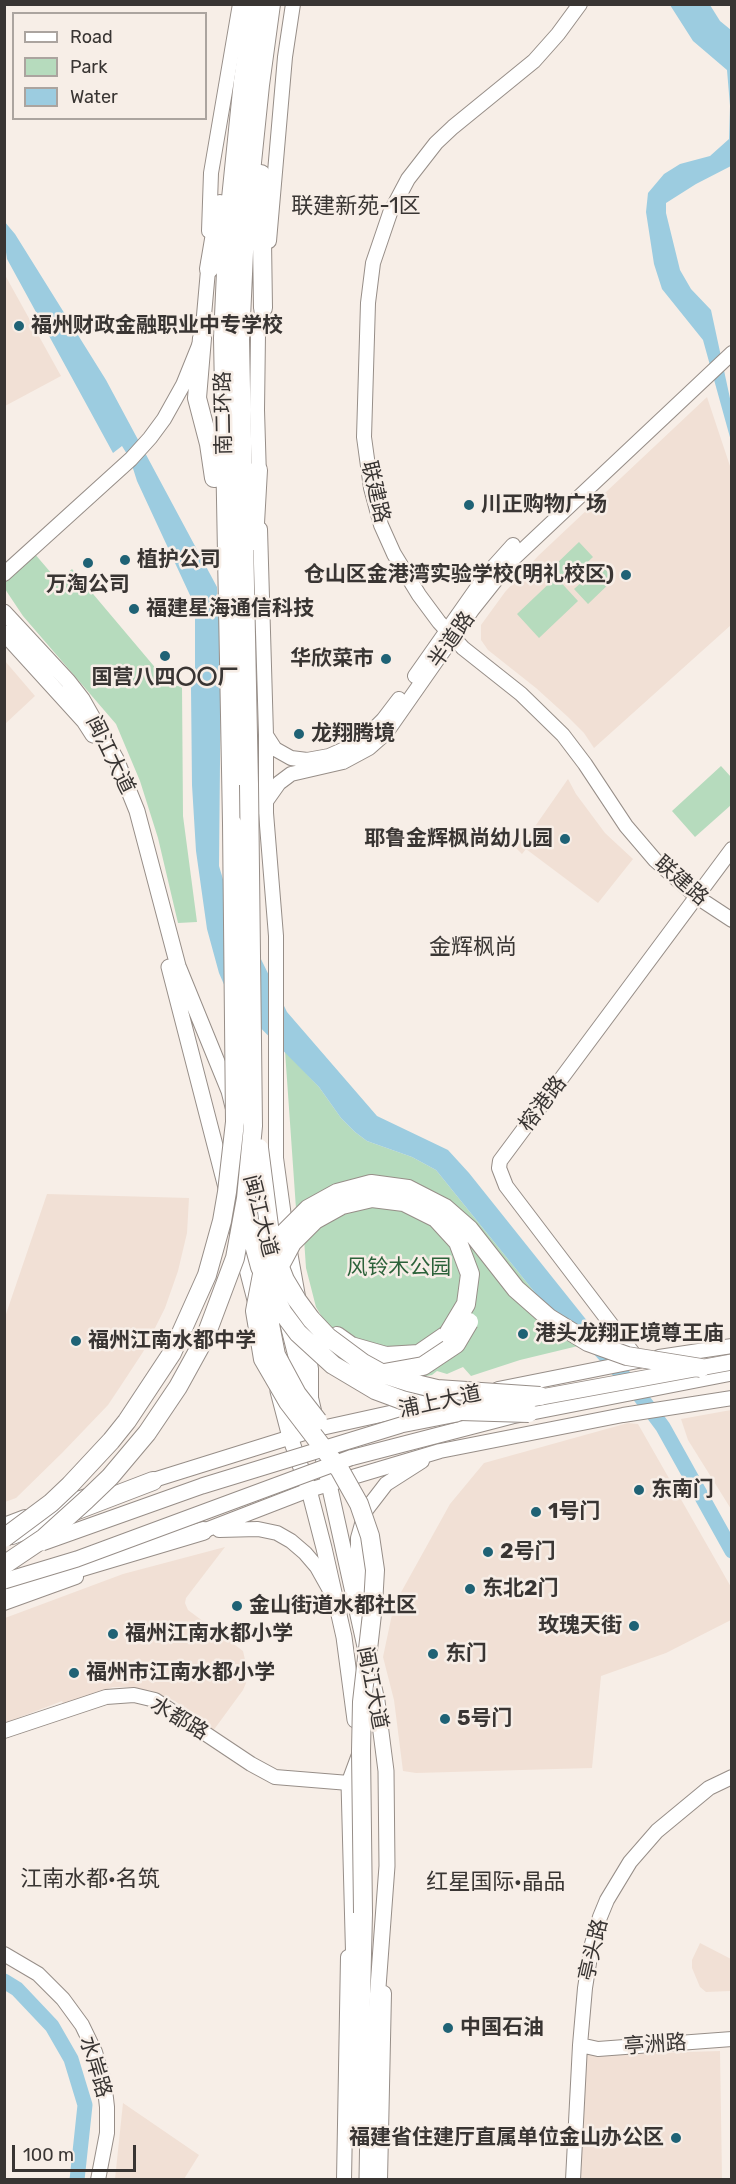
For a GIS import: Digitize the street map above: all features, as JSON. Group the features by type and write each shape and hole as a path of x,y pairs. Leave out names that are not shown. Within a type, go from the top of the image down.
{"highway":[{"name":"南二环路","path":"251,83 254,4"},
{"name":"南二环路","path":"253,1126 249,785 236,607 223,338 228,228 251,83 271,4"},
{"path":"209,269 251,83"},
{"path":"251,83 263,308"},
{"path":"202,338 197,398 212,456 218,533 236,607"},
{"path":"236,607 253,556 258,470"},
{"name":"南二环路","path":"235,1122 232,823 236,607"},
{"path":"235,1122 244,1206 250,1236 260,1267 283,1313 315,1350 353,1378 375,1390 402,1400 429,1407 460,1411 529,1413"},
{"path":"4,1538 51,1503 105,1448 142,1400 171,1353 207,1275 215,1249 227,1192 235,1122"},
{"path":"253,1126 260,1155 270,1234 276,1257 285,1280 305,1315 328,1337 363,1363 383,1374 408,1382 437,1389 540,1396"},
{"path":"4,1565 66,1519 110,1477 162,1412 193,1363 217,1310 235,1258 246,1198 253,1126"},
{"path":"368,1913 361,1750 362,1702 374,1605 375,1570 370,1536 359,1504 340,1470 288,1402 263,1359 255,1311 264,1269 282,1235 308,1209 337,1193 371,1184 408,1189 445,1208 469,1229 516,1288 549,1318 588,1342 627,1356 701,1368"},
{"path":"305,1315 351,1346 386,1356 419,1354 448,1334 466,1304 470,1274 458,1242 436,1218 404,1202 372,1198 342,1205 315,1220 292,1243 275,1275 268,1314 276,1355 297,1394 350,1463 369,1497 382,1534 387,1570 386,1606 373,1704 363,2122"},
{"path":"315,1350 345,1364 384,1373 423,1366 456,1344 478,1309 482,1272 469,1236 445,1208"},
{"path":"4,1538 153,1481"},
{"path":"4,1593 203,1531"}],"main road":[{"path":"4,574 142,447 158,428 178,396 202,338 209,269 211,172 240,4"},
{"path":"293,4 285,57 263,308 258,334 257,410 266,802 276,936 276,1158 285,1224 305,1315 312,1370 311,1400"},
{"name":"联建路","path":"580,4 534,61 453,127 428,152 408,179 395,203 373,263 368,303 364,425 371,488 381,525 394,554 419,595 449,634 521,693 555,726 585,764 634,837 655,860 697,897 732,920"},
{"name":"半道路","path":"266,802 275,787 291,774 335,765 356,756 374,743 390,727 486,575 511,547 732,341"},
{"name":"半道路","path":"266,735 279,753 302,760 328,756 353,745 372,732 449,634 520,551 732,353"},
{"name":"闽江大道","path":"4,612 82,699 116,759 137,812 178,966 228,1091 302,1380 311,1400 377,1701 386,1771 387,1866 363,2122"},
{"name":"闽江大道","path":"4,633 84,721 110,760 128,805 290,1437 309,1490 336,1602 349,1671 359,1758 349,1783 350,1862 363,2122"},
{"name":"榕港路","path":"633,1361 506,1186 499,1168 505,1153 732,849"},
{"path":"228,1091 285,1224"},
{"path":"305,1315 320,1340 349,1365 389,1389 429,1404"},
{"name":"浦上大道","path":"4,1525 77,1498 153,1481 317,1429 589,1369 732,1346"},
{"path":"4,1557 202,1486 390,1429 540,1396 732,1362"},
{"path":"4,1581 76,1559 350,1458 529,1413 732,1373"},
{"path":"4,1603 309,1490 440,1451 622,1415 732,1398"},
{"path":"358,1620 357,1538 366,1510 386,1484 440,1451"},
{"path":"203,1531 258,1528 277,1533 291,1541 317,1567 336,1602"},
{"name":"水都路","path":"4,1731 106,1697 134,1695 154,1700 182,1716 251,1764 275,1777 349,1783"},
{"name":"亭头路","path":"573,2180 580,2045 588,1965 600,1917 630,1862 657,1831 702,1794 732,1777"},
{"path":"344,2180 350,1862"},
{"path":"380,2180 387,1866"},
{"name":"水岸路","path":"4,1954 38,1974 63,1999 82,2025 95,2052 104,2080 107,2107 107,2133 98,2180"},
{"name":"亭洲路","path":"580,2045 598,2049 732,2039"},
{"path":"357,2180 363,2122"},
{"path":"363,2122 367,2180"}],"shaded area":[{"name":"福州财政金融职业中专学校","path":"5,275 61,376 4,406"},
{"name":"仓山区金港湾实验学校(明礼校区)","path":"707,397 731,469 731,625 594,748 584,733 568,717 488,650 481,640 481,625 505,592 538,556"},
{"path":"5,661 35,696 4,724"},
{"name":"耶鲁金辉枫尚幼儿园","path":"568,779 576,794 605,833 633,859 598,903 526,849 522,854 515,847 515,842 524,832 529,835"},
{"name":"福州江南水都中学","path":"47,1194 189,1198 187,1233 178,1271 165,1308 143,1352 108,1405 16,1498 5,1502 5,1317"},
{"path":"732,1410 731,1509 688,1440 681,1419"},
{"path":"628,1423 638,1424 731,1587 731,1620 666,1653 601,1676 592,1768 416,1773 403,1771 394,1700 383,1657 394,1605 450,1504 484,1463"},
{"name":"福州江南水都小学","path":"225,1547 186,1598 185,1603 188,1610 243,1651 247,1669 243,1690 213,1731 175,1701 152,1691 129,1687 113,1687 64,1705 62,1701 5,1723 5,1618 123,1574"},
{"path":"700,1943 731,1959 731,1991 706,1992 700,1987 692,1968 692,1960"},
{"path":"720,2051 722,2179 581,2180 586,2055"},
{"path":"123,2103 199,2155 184,2179 115,2179"}],"green space":[{"path":"579,542 593,557 567,581 553,567"},
{"path":"34,553 58,581 72,569 169,684 182,687 183,816 197,922 178,923 158,838 140,781 116,724 23,616 5,589 5,581"},
{"path":"601,565 614,579 588,604 574,589"},
{"path":"556,577 578,601 539,638 517,614"},
{"path":"721,766 731,777 731,805 695,837 672,811"},
{"name":"风铃木公园","path":"285,1051 319,1087 341,1118 355,1132 367,1141 412,1157 436,1170 578,1346 520,1360 471,1376 463,1367 447,1374 437,1371 432,1375 420,1377 336,1334 316,1307 306,1268 303,1224 297,1223"}],"water":[{"path":"670,5 710,5 720,21 731,30 731,166 666,203 666,213 680,270 691,289 711,310 731,403 731,441 703,340 662,289 654,264 646,212 648,193 664,174 680,164 710,156 729,139 730,106 727,70 693,41"},
{"path":"4,221 15,234 106,380 217,587 221,660 219,866 225,886 287,1012 377,1116 448,1150 604,1342 578,1346 436,1170 412,1157 367,1141 355,1132 341,1118 319,1087 229,996 219,973 207,929 196,851 192,785 191,688 195,677 195,606 137,481 130,459 122,446 113,453 7,259"}],"waterway":[{"path":"595,1344 634,1388 663,1427 732,1551"},
{"path":"4,1981 17,1989 52,2026 71,2059 85,2105 77,2180"}],"place":[{"name":"福州财政金融职业中专学校","path":"19,326"},
{"name":"川正购物广场","path":"469,505"},
{"name":"植护公司","path":"125,560"},
{"name":"万淘公司","path":"88,563"},
{"name":"仓山区金港湾实验学校(明礼校区)","path":"626,575"},
{"name":"福建星海通信科技","path":"134,609"},
{"name":"国营八四〇〇厂","path":"165,656"},
{"name":"华欣菜市","path":"386,659"},
{"name":"龙翔腾境","path":"299,734"},
{"name":"耶鲁金辉枫尚幼儿园","path":"565,839"},
{"name":"港头龙翔正境尊王庙","path":"523,1334"},
{"name":"福州江南水都中学","path":"76,1341"},
{"name":"东南门","path":"639,1490"},
{"name":"1号门","path":"536,1512"},
{"name":"2号门","path":"488,1552"},
{"name":"东北2门","path":"470,1589"},
{"name":"金山街道水都社区","path":"237,1606"},
{"name":"玫瑰天街","path":"634,1626"},
{"name":"福州江南水都小学","path":"113,1634"},
{"name":"东门","path":"433,1654"},
{"name":"福州市江南水都小学","path":"74,1673"},
{"name":"5号门","path":"445,1719"},
{"name":"中国石油","path":"448,2028"},
{"name":"福建省住建厅直属单位金山办公区","path":"676,2138"}],"district":[{"name":"联建新苑-1区","path":"356,207"},
{"name":"金辉枫尚","path":"473,948"},
{"name":"江南水都·名筑","path":"90,1880"},
{"name":"红星国际·晶品","path":"496,1883"}]}
